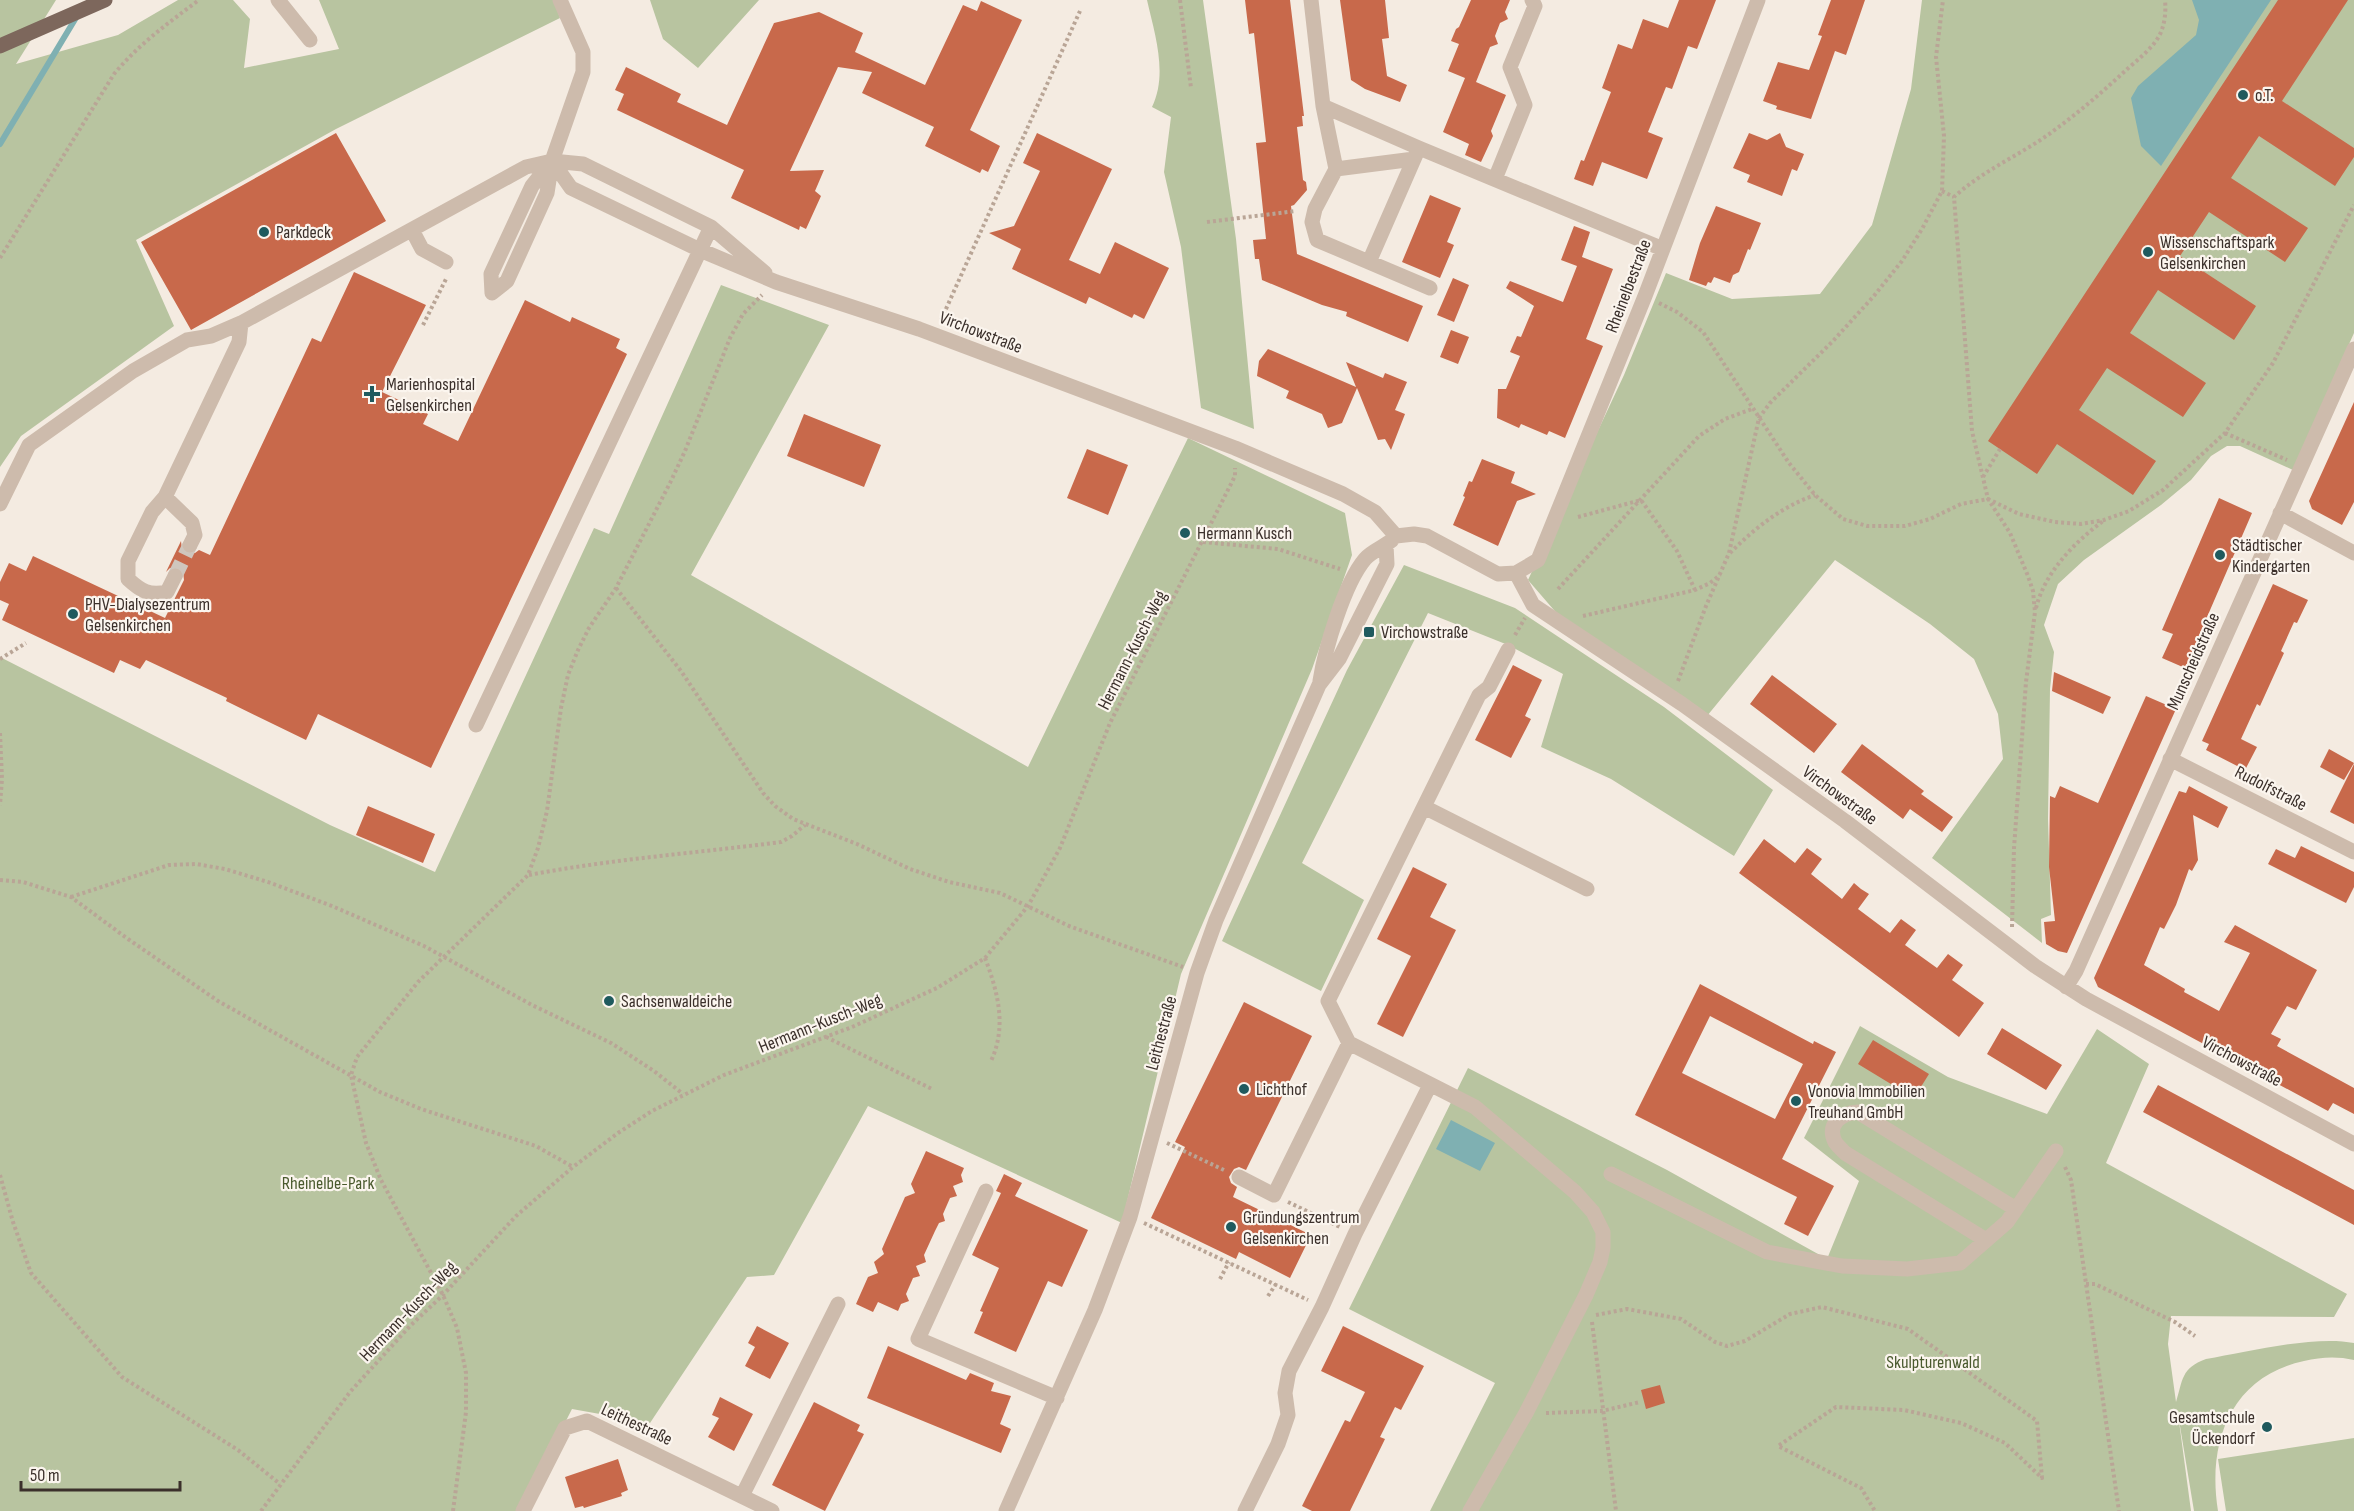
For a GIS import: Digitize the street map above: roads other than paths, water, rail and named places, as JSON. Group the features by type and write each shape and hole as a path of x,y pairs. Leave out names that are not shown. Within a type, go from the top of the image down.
{"main road":[{"path":"0,46 105,0"}],"street":[{"path":"278,0 310,40"},
{"path":"552,161 532,186 491,274 492,293 507,281 548,194 552,161 583,72 583,52 560,0"},
{"path":"1311,0 1323,106 1336,169 1315,209 1312,222 1317,240 1430,288"},
{"path":"1495,179 1525,105 1510,68 1535,6 1532,0"},
{"name":"Rheinelbestraße","path":"1516,573 1538,560 1646,296 1758,0"},
{"path":"1323,106 1416,153 1495,179 1663,249"},
{"path":"1336,169 1416,153"},
{"path":"1369,262 1416,153"},
{"path":"0,504 29,445 134,371 187,340 211,336 242,323 526,167 552,161"},
{"name":"Virchowstraße","path":"552,161 582,164 711,227 776,282"},
{"name":"Virchowstraße","path":"552,161 571,188 700,250 776,282 934,335 1234,448 1342,494 1375,512 1391,540"},
{"path":"476,725 711,227"},
{"path":"412,230 422,249 446,262"},
{"path":"175,576 167,592 154,595 141,591 128,579 128,561 152,512 165,497 226,372 239,342 242,323"},
{"name":"Munscheidstraße","path":"2066,987 2076,971 2354,349"},
{"path":"165,497 192,523 195,535 190,545"},
{"path":"2280,513 2354,553"},
{"path":"1391,540 1414,534 1427,536 1498,574 1516,573"},
{"name":"Leithestraße","path":"1006,1511 1058,1398 1130,1217 1197,973 1216,920 1319,685 1325,651 1354,574 1366,556 1391,540"},
{"name":"Leithestraße","path":"1319,685 1339,659 1387,564 1391,540"},
{"name":"Virchowstraße","path":"1516,573 1533,605 1669,695 1845,821 2004,944 2066,987 2354,1144"},
{"path":"1470,1511 1526,1413 1589,1290 1600,1262 1603,1232 1593,1212 1575,1192 1475,1107 1349,1043 1328,1001 1479,695 1489,687 1508,650"},
{"name":"Rudolfstraße","path":"2170,759 2354,852"},
{"path":"1424,807 1587,889"},
{"path":"1239,1177 1274,1195 1349,1043"},
{"path":"1245,1511 1278,1444 1288,1415 1285,1393 1289,1371 1430,1085"},
{"path":"1986,1240 1845,1153 1835,1142 1833,1131 1836,1121 1846,1113 1858,1112 2016,1209"},
{"path":"1611,1174 1767,1252 1842,1266 1906,1269 1960,1263 2007,1222 2056,1151"},
{"path":"986,1191 918,1339 1058,1398"},
{"path":"742,1496 838,1304"},
{"name":"Leithestraße","path":"523,1511 565,1428 587,1421 772,1511"}],"water":[{"path":"2192,0 2271,0 2161,166 2141,146 2131,98 2138,86 2196,35 2199,20"},
{"path":"1451,1120 1495,1143 1480,1171 1436,1149"}],"waterway":[{"path":"0,144 77,16"}],"tunnel":[{"path":"175,576 190,545"}],"place":[{"name":"o.T.","path":"2243,95"},
{"name":"Parkdeck","path":"264,232"},
{"name":"Wissenschaftspark Gelsenkirchen","path":"2148,252"},
{"name":"Marienhospital Gelsenkirchen","path":"372,394"},
{"name":"Hermann Kusch","path":"1185,533"},
{"name":"Städtischer Kindergarten","path":"2220,555"},
{"name":"PHV-Dialysezentrum Gelsenkirchen","path":"73,614"},
{"name":"Virchowstraße","path":"1369,632"},
{"name":"Sachsenwaldeiche","path":"609,1001"},
{"name":"Lichthof","path":"1244,1089"},
{"name":"Vonovia Immobilien Treuhand GmbH","path":"1796,1101"},
{"name":"Gründungszentrum Gelsenkirchen","path":"1231,1227"},
{"name":"Gesamtschule Ückendorf","path":"2267,1427"}],"park label":[{"name":"Rheinelbe-Park","path":"328,1183"},
{"name":"Skulpturenwald","path":"1933,1362"}]}
